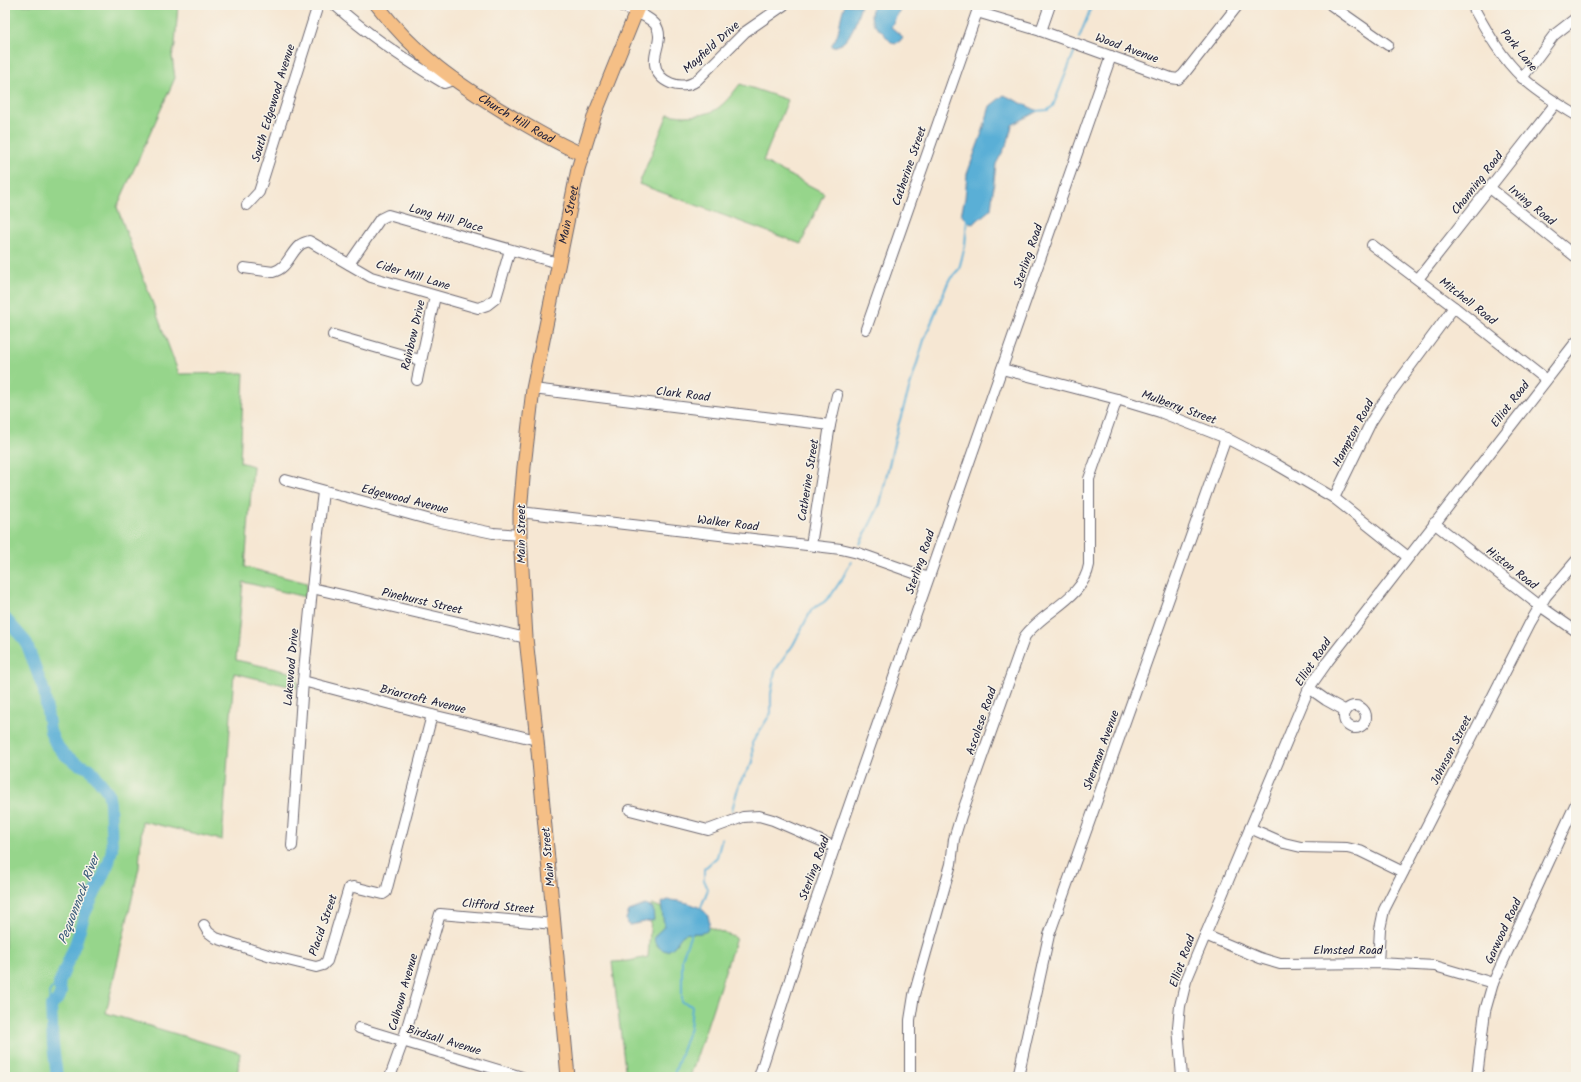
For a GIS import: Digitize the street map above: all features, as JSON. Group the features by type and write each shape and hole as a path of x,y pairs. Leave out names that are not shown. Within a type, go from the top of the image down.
{"main road":[{"name":"Church Hill Road","path":"377,5 411,44 453,80 522,123 556,142 582,154"},
{"name":"Main Street","path":"568,1077 537,740 526,638 520,512 533,389 558,263 582,154 598,107 638,9"}],"street":[{"name":"South Edgewood Avenue","path":"247,205 259,192 318,5"},
{"name":"Church Hill Road","path":"335,5 370,35 424,71 444,83 453,80"},
{"path":"620,5 638,9"},
{"path":"1041,31 1050,5"},
{"name":"Wood Avenue","path":"977,12 1041,31 1178,79 1183,75 1238,5"},
{"path":"1331,5 1388,45"},
{"name":"Park Lane","path":"1472,5 1493,40 1522,78 1556,103 1576,115"},
{"name":"Mayfield Drive","path":"638,9 655,24 658,29 659,36 654,64 657,70 667,81 684,86 691,84 696,80 745,32 781,6"},
{"name":"Catherine Street","path":"866,329 977,12"},
{"path":"1522,78 1554,35 1576,18"},
{"name":"Sterling Road","path":"759,1077 805,932 1111,56"},
{"name":"Channing Road","path":"1418,279 1556,103"},
{"name":"Irving Road","path":"1490,188 1576,257"},
{"name":"Long Hill Place","path":"350,264 380,218 388,215 558,263"},
{"name":"Cider Mill Lane","path":"244,268 273,272 277,271 283,268 300,244 309,241 371,277 478,308 487,305 496,298 510,250"},
{"name":"Mitchell Road","path":"1372,245 1418,279 1546,380"},
{"name":"Rainbow Drive","path":"417,380 420,360 435,296"},
{"name":"Hampton Road","path":"1334,498 1371,422 1383,403 1454,307"},
{"path":"333,334 420,360"},
{"name":"Elliot Road","path":"1182,1077 1178,1027 1180,1006 1186,981 1309,688 1434,523 1576,342"},
{"name":"Mulberry Street","path":"1002,369 1117,399 1160,412 1226,438 1274,463 1334,498"},
{"name":"Clark Road","path":"533,389 830,425"},
{"name":"Catherine Street","path":"811,545 830,425 837,395"},
{"name":"Ascolese Road","path":"910,1077 910,1020 916,983 951,864 954,839 1025,636 1036,624 1078,589 1088,573 1089,479 1117,399"},
{"name":"Sherman Avenue","path":"1018,1077 1049,935 1226,438"},
{"name":"Edgewood Avenue","path":"285,480 323,492 466,528 500,534 520,535"},
{"name":"Lakewood Drive","path":"292,846 303,681 323,492"},
{"path":"1334,498 1408,557"},
{"name":"Walker Road","path":"520,512 811,545 858,553 928,578"},
{"name":"Histon Road","path":"1434,523 1540,606 1576,631"},
{"name":"Johnson Street","path":"1378,963 1380,929 1384,910 1540,606 1546,596 1576,561"},
{"name":"Pinehurst Street","path":"312,588 526,638"},
{"name":"Briarcroft Avenue","path":"303,681 432,715 537,740"},
{"path":"1309,688 1326,700 1346,711"},
{"name":"Placid Street","path":"204,925 208,932 216,938 271,956 316,967 323,965 328,960 349,888 354,887 383,894 386,892 432,715"},
{"name":"Garwood Road","path":"1477,1077 1485,1011 1493,983 1576,803"},
{"path":"630,810 708,830 743,817 759,816 773,820 835,847"},
{"path":"1250,828 1284,843 1301,847 1346,848 1360,851 1403,872"},
{"name":"Clifford Street","path":"440,914 554,924"},
{"name":"Calhoun Avenue","path":"390,1077 403,1041 440,914"},
{"name":"Elmsted Road","path":"1205,935 1260,958 1280,964 1378,963 1435,966 1493,983"},
{"name":"Birdsall Avenue","path":"359,1028 522,1077"}],"green space":[{"path":"5,5 178,5 175,45 172,56 175,78 117,207 179,374 244,373 240,462 253,466 245,567 307,583 305,597 243,582 236,660 298,674 297,688 234,673 222,840 142,821 139,868 106,1013 240,1053 237,1077 5,1077"},
{"path":"740,84 788,100 763,161 824,193 801,244 639,184 668,114 692,116 715,110 729,98"},
{"path":"652,904 736,938 690,1077 626,1077 612,962 629,961 648,957"}],"water":[{"path":"845,5 861,5 855,25 848,37 844,42 832,47 837,35"},
{"path":"874,5 902,5 891,27 903,37 900,41 895,44 889,41 875,26 871,16"},
{"path":"1004,95 1038,111 1012,125 1008,142 996,164 991,209 973,224 961,215 965,198 967,174 990,106"},
{"path":"668,900 683,902 698,907 708,916 709,923 707,931 683,935 676,945 667,951 658,946 654,939 664,926 661,903"},
{"path":"645,905 653,908 654,920 630,925 627,924 626,919 629,911"}],"waterway":[{"path":"1079,38 1092,5"},
{"path":"1036,111 1048,110 1053,106 1075,50"},
{"path":"860,544 880,504 898,426 924,340 949,280 959,269 965,246 967,219"},
{"path":"732,810 739,784 753,762 752,743 771,713 771,694 775,671 793,645 812,609 824,602 832,594 851,562"},
{"name":"Pequonnock River","path":"5,618 26,642 44,691 50,731 55,743 65,755 78,764 90,769 108,792 110,803 112,849 109,862 85,913 76,942 59,984 61,992 59,998 51,1006 53,1045 57,1077"},
{"path":"700,910 708,889 704,880 704,869 717,857 722,838"},
{"path":"673,1077 690,1028 692,1006 682,1002 682,958 692,931"},
{"path":"51,1006 49,993 51,989 59,984"}]}
